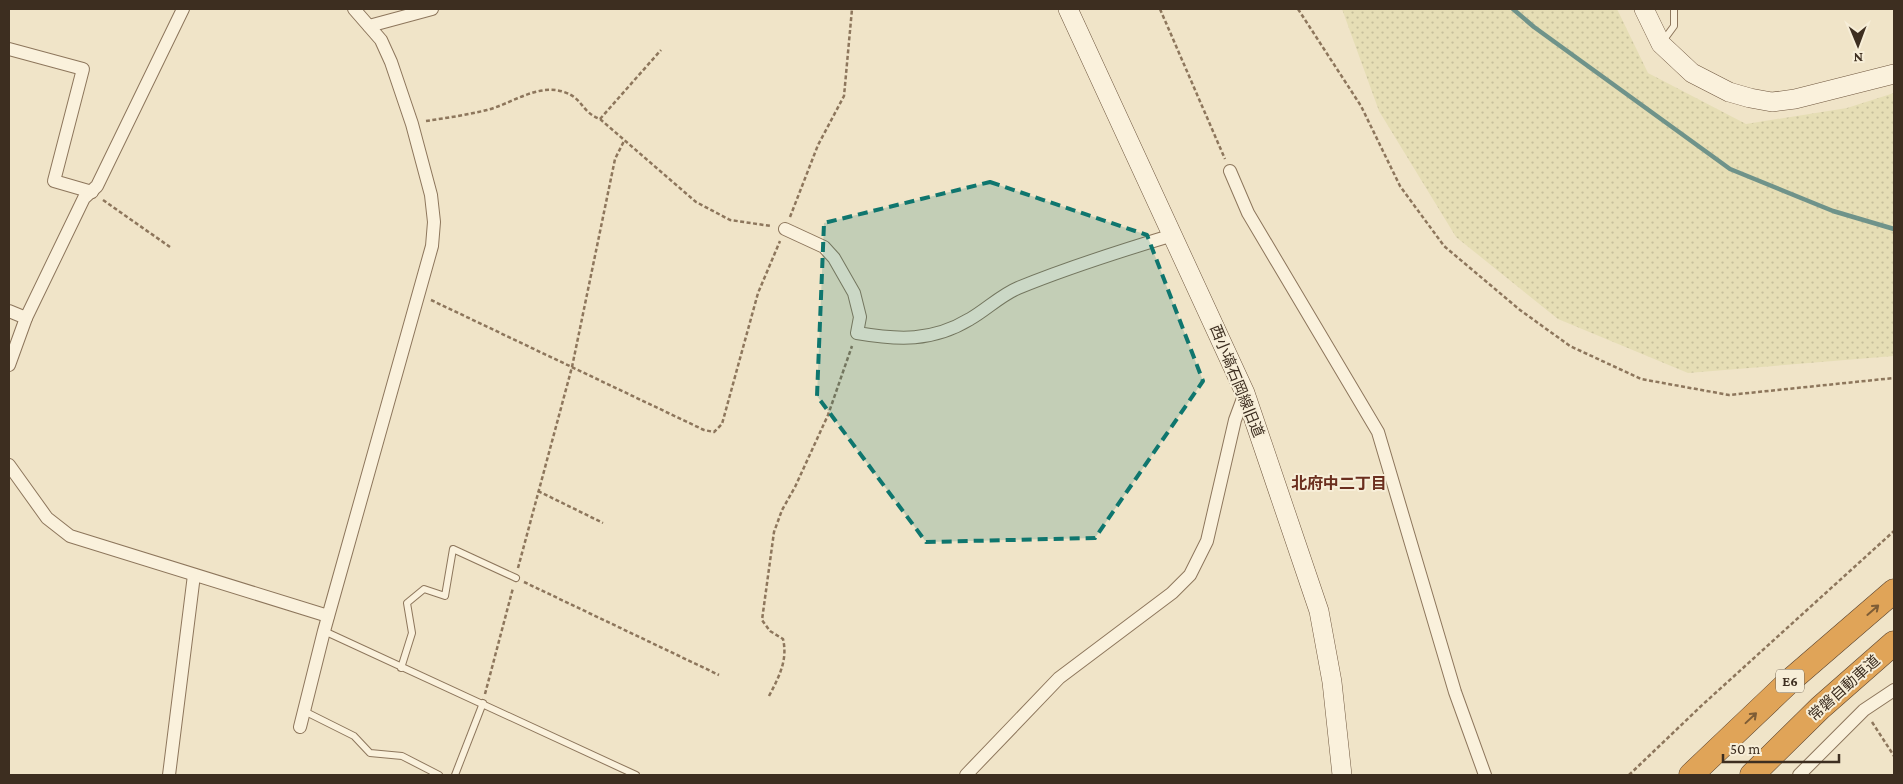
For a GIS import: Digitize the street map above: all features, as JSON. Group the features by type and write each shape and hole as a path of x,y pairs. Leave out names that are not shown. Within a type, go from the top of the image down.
{"highway":[{"name":"E6","path":"1690,775 1792,679 1894,591"},
{"name":"常磐自動車道","path":"1752,775 1820,708 1894,643"}],"street":[{"path":"9,364 26,318 84,198 97,186 183,9"},
{"path":"300,727 328,616 432,246 434,222 426,171 391,62 381,40 354,9"},
{"path":"369,26 432,9"},
{"name":"西小塙石岡線旧道","path":"1068,9 1246,393 1319,611 1332,682 1342,775"},
{"path":"1644,9 1661,44 1692,73 1729,92 1772,102 1795,99 1894,74"},
{"path":"9,49 83,69 54,181 92,192"},
{"path":"1230,171 1248,213 1378,432 1455,692 1485,775"},
{"path":"785,229 824,247 834,258 854,294 860,317 857,333 890,339 913,339 945,332 970,320 1015,290 1074,265 1172,234"},
{"path":"9,311 26,318"},
{"path":"966,775 1059,678 1172,593 1190,575 1207,541 1235,420 1246,393"},
{"path":"9,465 47,518 70,536 328,616"},
{"path":"169,775 194,575"},
{"path":"1799,775 1864,710 1894,690"}],"lane":[{"path":"1661,44 1674,26 1674,9"},
{"path":"401,668 412,633 407,602 424,589 444,596 453,549 516,578"},
{"path":"324,631 636,775"},
{"path":"455,775 483,703"},
{"path":"304,711 354,736 370,753 402,756 439,775"}],"path":[{"path":"419,294 704,430 714,432 719,429 728,404 758,293 818,145 844,96 852,9"},
{"path":"1160,9 1230,171"},
{"path":"1298,9 1361,106 1400,186 1444,246 1520,310 1570,346 1641,379 1729,395 1894,378"},
{"path":"600,119 661,50"},
{"path":"412,124 487,110 544,89 563,92 578,98 589,115 600,119 696,202 730,220 785,229"},
{"path":"483,703 572,367 615,159 624,141"},
{"path":"92,192 170,247"},
{"path":"769,696 780,676 786,652 783,639 770,631 762,620 768,564 774,532 782,510 795,488 828,415 857,333"},
{"path":"538,491 603,522"},
{"path":"1629,775 1700,707 1894,531"},
{"path":"516,578 719,675"},
{"path":"1864,710 1894,756"}],"highlighted area":[{"path":"990,182 1147,235 1203,381 1095,538 926,542 817,396 824,223"}],"shaded area":[{"path":"1342,9 1617,9 1648,73 1746,124 1847,108 1894,93 1894,356 1688,373 1558,319 1456,237 1379,111"}],"waterway":[{"path":"1513,9 1534,27 1730,169 1833,211 1894,229"}],"district":[{"name":"北府中二丁目","path":"1339,483"}]}
